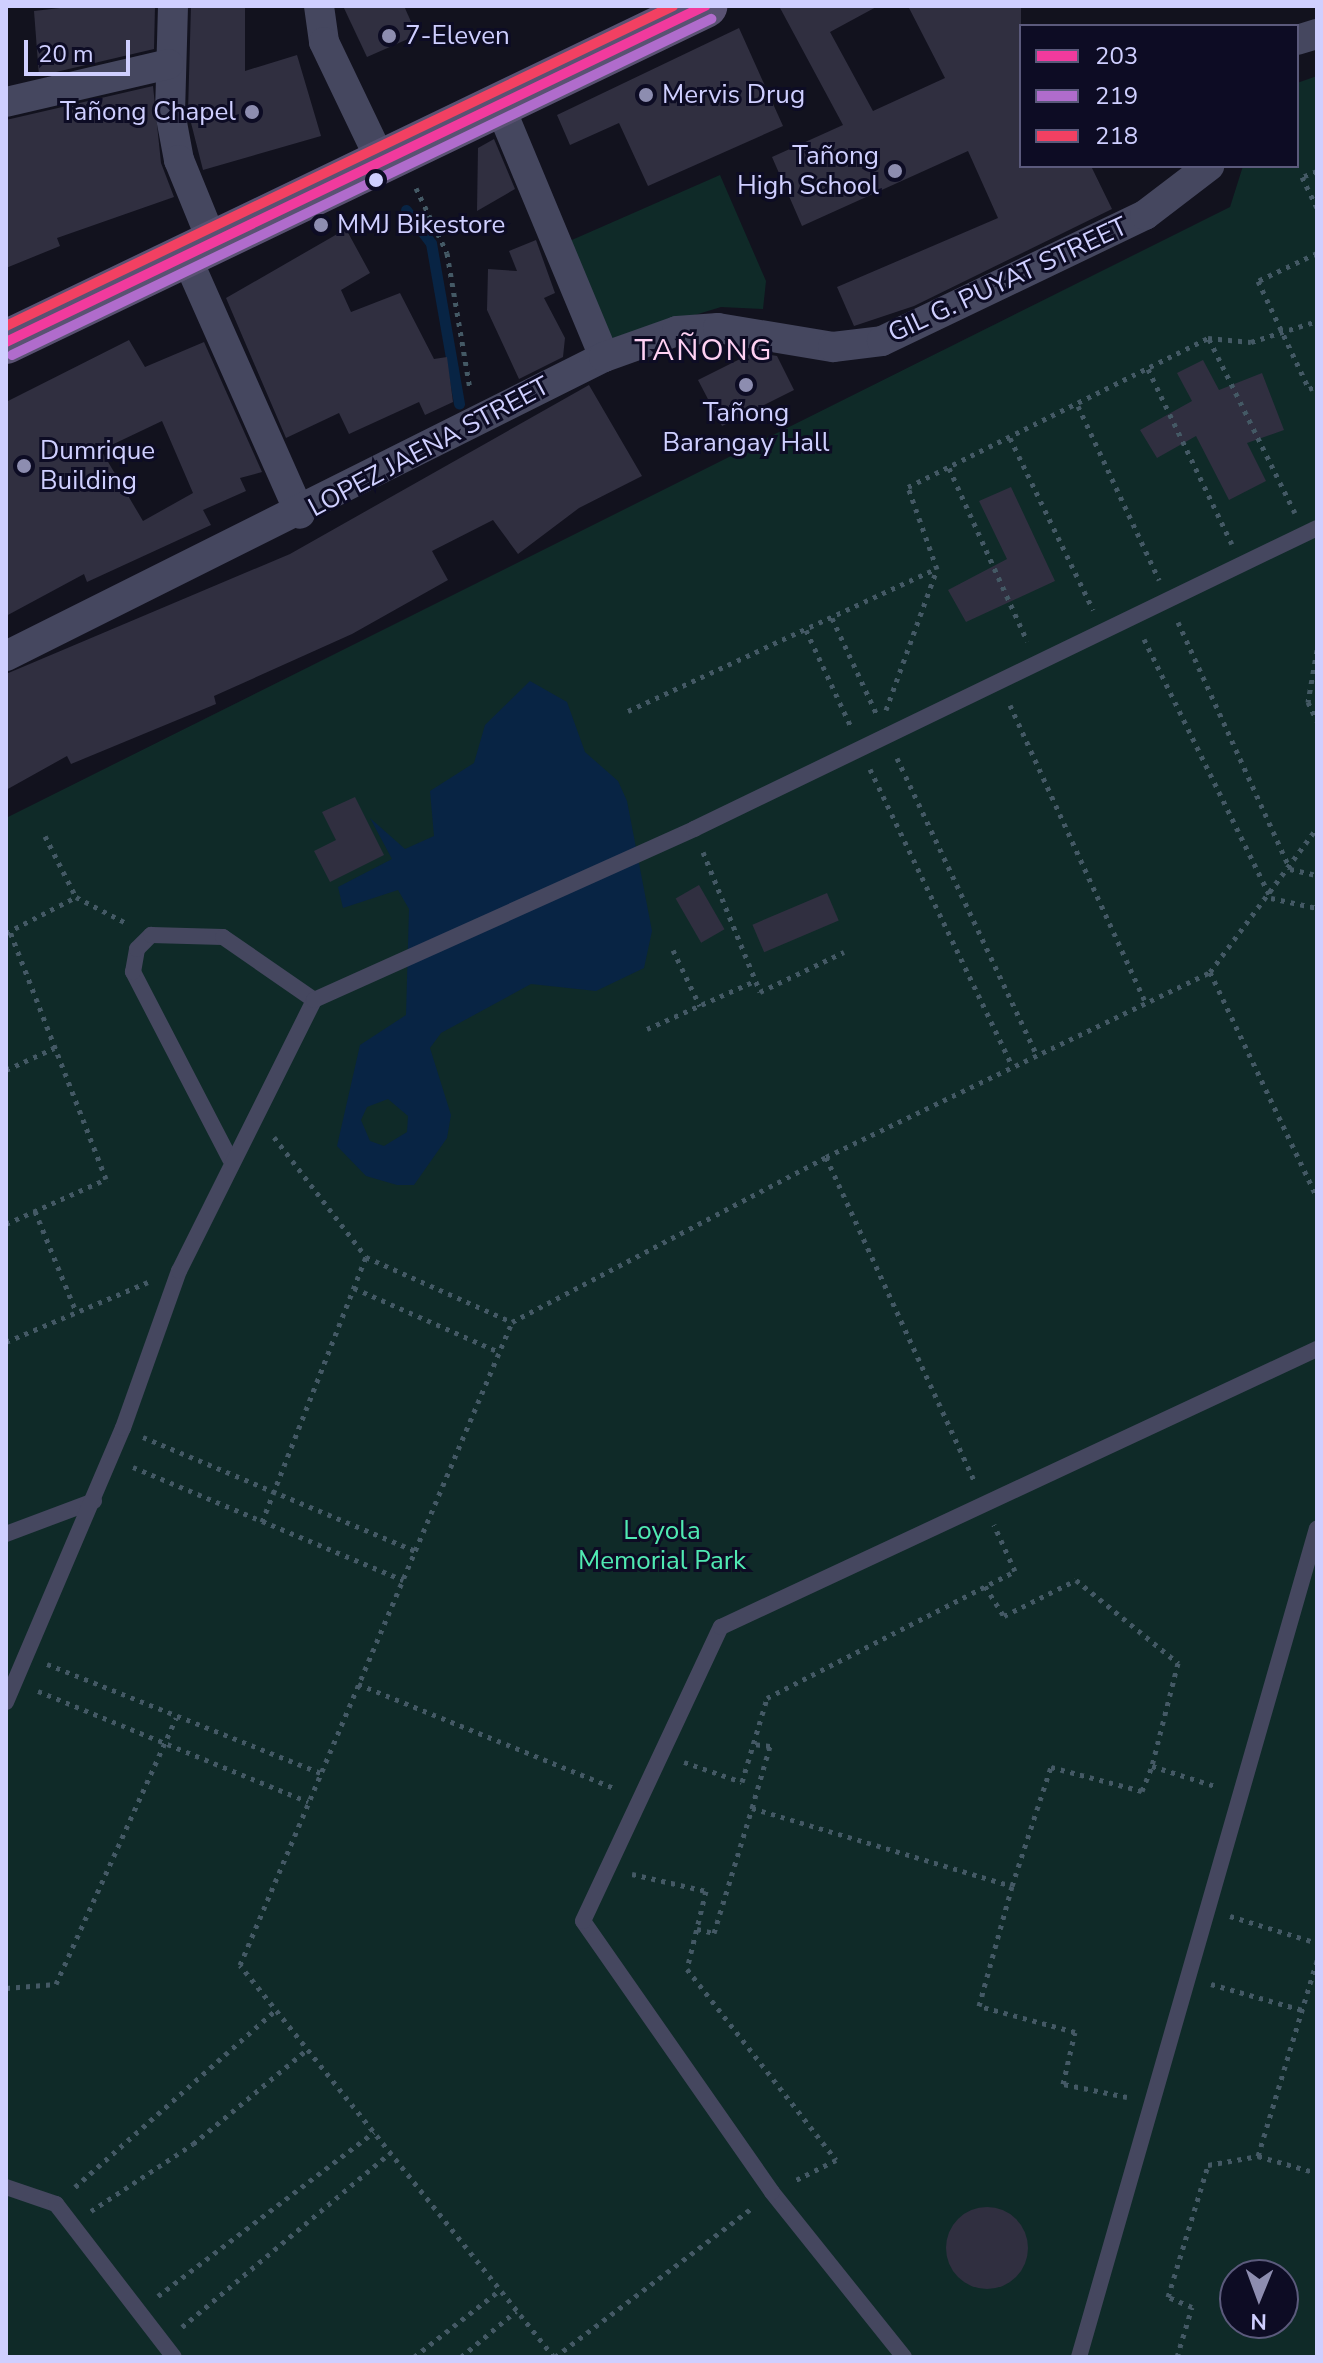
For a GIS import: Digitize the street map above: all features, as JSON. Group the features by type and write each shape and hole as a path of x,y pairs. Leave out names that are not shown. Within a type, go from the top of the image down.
{"main road":[{"path":"6,342 198,247 397,171 498,102 705,6"}],"street":[{"path":"173,6 169,64 179,160 198,247 300,514"},
{"path":"319,6 324,42 397,171"},
{"path":"6,102 169,64"},
{"path":"498,102 604,357"},
{"name":"GIL G. PUYAT STREET","path":"604,357 677,331 718,328 833,347 882,341 1145,215 1206,168"},
{"name":"LOPEZ JAENA STREET","path":"6,656 300,514 604,357"}],"lane":[{"path":"6,1702 94,1501 179,1271 230,1159 314,1000 694,829 1101,627 1311,531"},
{"path":"230,1159 133,972 137,949 151,935 223,937 314,1000"},
{"path":"904,2357 772,2192 583,1921 605,1867 635,1797 721,1627 983,1501 1317,1349"},
{"path":"6,1534 94,1501"},
{"path":"1079,2357 1317,1528"},
{"path":"6,2187 56,2204 174,2357"}],"path":[{"path":"397,171 447,253 462,369 481,419"},
{"path":"1317,171 1302,177 1317,208"},
{"path":"1317,253 1258,281 1309,389 1317,386"},
{"path":"886,735 885,697 937,569 908,487 1078,406 1208,338 1251,342 1317,321"},
{"path":"1208,338 1311,531"},
{"path":"1148,369 1241,563"},
{"path":"1078,406 1290,869"},
{"path":"1010,438 1101,627"},
{"path":"949,468 1035,660"},
{"path":"628,711 937,569"},
{"path":"1132,613 1271,898"},
{"path":"832,618 1036,1054"},
{"path":"806,630 1012,1065"},
{"path":"1317,650 1308,702 1317,721"},
{"path":"998,679 1146,1004"},
{"path":"605,1867 706,1891 687,1969 836,2160 772,2192 555,2357 240,1965 512,1322 826,1157 1210,972 1271,898 1317,828"},
{"path":"694,829 760,992 844,952"},
{"path":"45,836 76,897 151,935"},
{"path":"1290,869 1317,875"},
{"path":"6,1224 106,1179 8,932 76,897"},
{"path":"1271,898 1317,908"},
{"path":"673,950 700,1006"},
{"path":"1210,972 1317,1197"},
{"path":"647,1029 755,981"},
{"path":"6,1070 54,1048"},
{"path":"254,1111 366,1257 512,1322"},
{"path":"658,1753 742,1782 767,1698 1015,1571 826,1157"},
{"path":"35,1211 75,1309"},
{"path":"262,1522 366,1257"},
{"path":"6,1342 75,1309 179,1271"},
{"path":"354,1288 499,1352"},
{"path":"123,1428 273,1496 415,1551"},
{"path":"110,1457 403,1580"},
{"path":"985,1586 1004,1616 1076,1580 1178,1663 1152,1766 1142,1791 1051,1767 1012,1886 979,2006 1075,2032 1063,2084 1152,2102"},
{"path":"25,1655 176,1718 321,1773"},
{"path":"14,1681 308,1802"},
{"path":"358,1684 635,1797"},
{"path":"6,1988 56,1984 176,1718"},
{"path":"697,1929 714,1933 752,1808 770,1746 753,1744"},
{"path":"1152,1766 1240,1794"},
{"path":"752,1808 1012,1886"},
{"path":"1207,1908 1317,1943"},
{"path":"1258,2156 1317,1960"},
{"path":"1187,1977 1302,2010"},
{"path":"56,2204 276,2010"},
{"path":"71,2223 193,2144 308,2049"},
{"path":"138,2311 374,2132"},
{"path":"163,2343 390,2153"},
{"path":"1177,2357 1192,2307 1168,2297 1208,2165 1258,2156 1317,2173"},
{"path":"414,2357 500,2290"},
{"path":"461,2357 516,2311"}],"green space":[{"name":"Loyola Memorial Park","path":"1317,76 1317,2357 6,2357 6,818 1230,207 1242,168 1299,168 1299,82"},
{"path":"720,175 766,281 763,309 721,307 607,342 565,243"}],"water":[{"path":"530,681 567,702 585,752 618,781 627,801 652,931 644,968 596,991 531,984 441,1033 430,1048 451,1115 447,1138 414,1185 397,1185 366,1176 337,1146 360,1045 406,1015 409,909 398,890 343,908 338,887 392,859 370,818 405,849 434,836 430,791 474,763 485,725","holes":["388,1099 408,1116 407,1132 384,1146 370,1141 361,1120 367,1107"]}],"building":[{"path":"77,6 155,6 154,49 39,76 34,11"},
{"name":"Tañong Chapel","path":"191,6 245,6 245,71 297,55 321,136 203,170 188,111"},
{"path":"343,6 404,6 417,35 367,57"},
{"path":"779,6 878,6 830,32 873,111 945,78 908,6 1021,6 1019,168 1092,168 1112,209 914,306 854,326 837,287 998,218 968,151 802,226 772,157 843,125"},
{"path":"739,28 783,126 648,186 619,123 570,145 557,115"},
{"path":"153,86 161,163 174,197 57,238 60,246 6,268 6,120"},
{"path":"494,139 515,189 477,211 478,148"},
{"path":"346,229 370,273 341,290 351,312 400,293 434,359 447,357 453,402 425,415 419,402 349,434 339,413 286,438 226,298"},
{"path":"536,240 555,293 544,298 565,338 563,357 519,379 487,310 488,269 517,271 509,251"},
{"path":"129,340 145,367 204,342 262,472 240,478 246,491 203,510 211,525 87,582 84,574 6,616 6,402","holes":["162,421 193,493 143,521 101,450"]},
{"name":"Tañong Barangay Hall","path":"754,352 777,356 794,390 722,426 698,380"},
{"path":"1203,360 1219,390 1262,373 1284,430 1247,443 1266,481 1229,500 1196,436 1157,458 1140,430 1192,401 1177,373"},
{"path":"589,385 642,476 579,508 518,554 493,520 432,551 448,580 352,634 214,696 216,704 71,764 67,756 6,790 6,674 290,554"},
{"path":"1011,487 1055,581 966,622 948,590 1007,559 979,501"},
{"path":"355,797 384,855 330,882 314,851 336,840 322,812"},
{"path":"699,885 724,929 701,943 676,898"},
{"path":"827,893 839,921 764,952 752,925"},
{"path":"987,2207 1003,2210 1016,2219 1025,2232 1028,2248 1025,2264 1016,2277 1003,2286 987,2289 971,2286 958,2277 949,2264 946,2248 949,2232 958,2219 971,2210"}],"waterway":[{"path":"406,210 431,243 459,404"}],"transit line":[{"name":"218","path":"6,326 673,6"},
{"name":"203","path":"6,342 705,6"},
{"name":"219","path":"12,355 711,19"}],"place":[{"name":"7-Eleven","path":"389,36"},
{"name":"Mervis Drug","path":"646,95"},
{"name":"Tañong Chapel","path":"252,112"},
{"name":"Tañong High School","path":"895,171"},
{"name":"MMJ Bikestore","path":"321,225"},
{"name":"Tañong Barangay Hall","path":"746,385"},
{"name":"Dumrique Building","path":"24,466"}],"district":[{"name":"TAÑONG","path":"704,351"}]}
